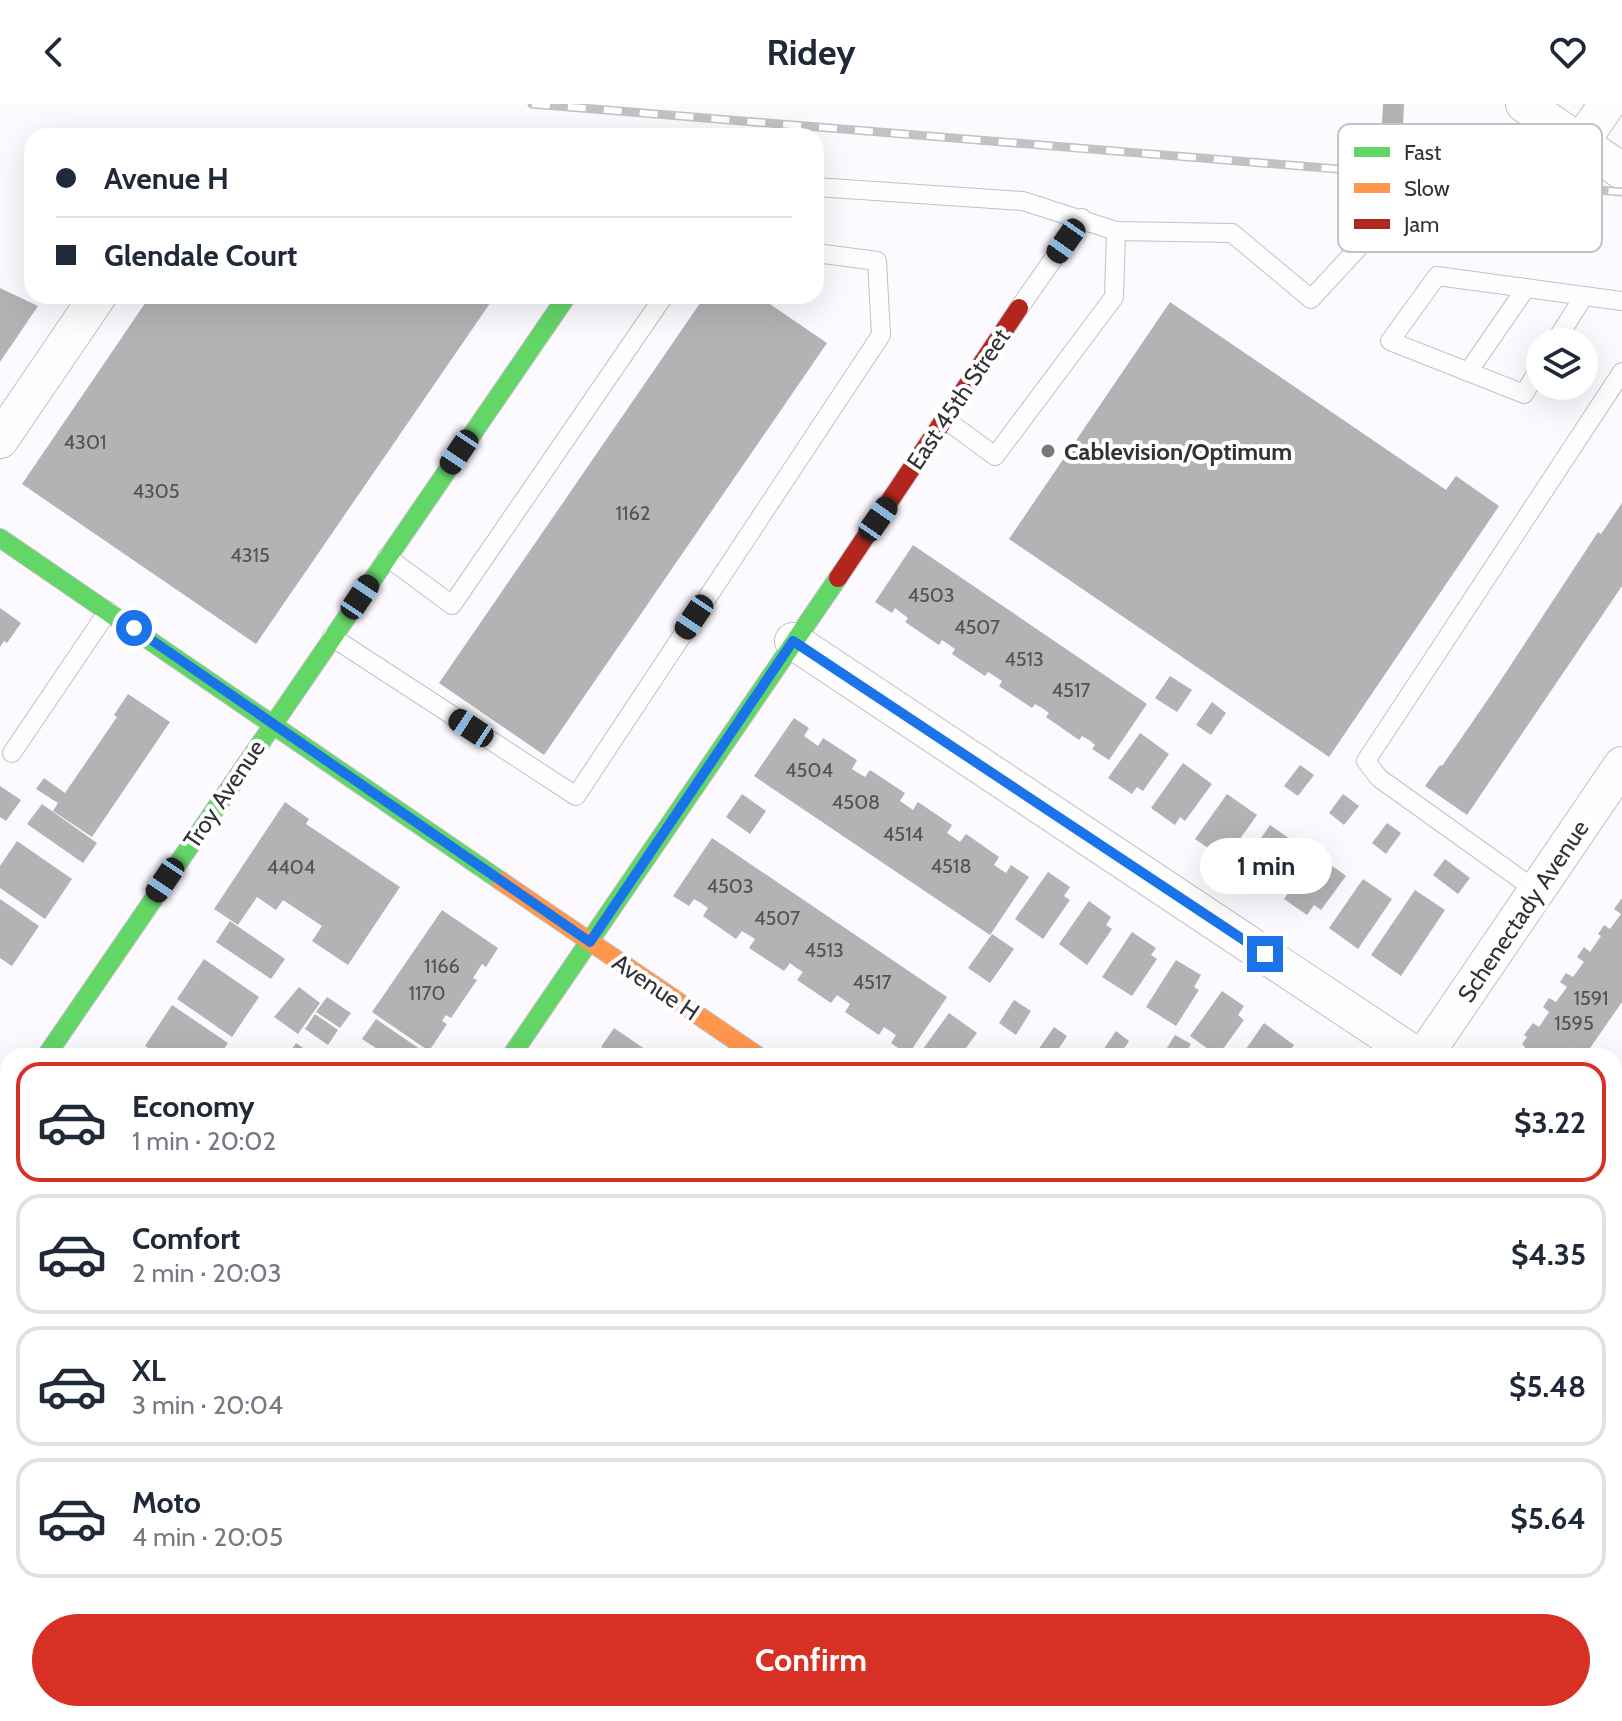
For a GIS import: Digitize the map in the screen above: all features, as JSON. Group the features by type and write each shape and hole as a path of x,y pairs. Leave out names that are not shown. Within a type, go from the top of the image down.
{"street":[{"path":"1524,104 1554,124"},
{"path":"1593,124 1607,104"},
{"path":"1602,157 1622,171"},
{"path":"0,440 93,304"},
{"name":"Troy Avenue","path":"51,1048 561,304"},
{"name":"East 45th Street","path":"517,1048 946,420 1019,308"},
{"name":"Avenue H","path":"0,538 746,1048"},
{"path":"793,641 1405,1048"},
{"name":"Schenectady Avenue","path":"1429,1048 1622,765"}],"lane":[{"path":"824,188 1023,201 1116,231 1232,233 1311,299 1354,252"},
{"name":"East 45th Street","path":"1019,308 1082,218"},
{"path":"946,420 995,456 1114,297 1116,231"},
{"path":"332,637 576,796 881,335 877,261 824,254"},
{"path":"1526,391 1524,394 1390,341 1437,276 1622,301"},
{"path":"1468,372 1526,288"},
{"path":"1564,328 1584,296"},
{"path":"387,557 452,605 659,304"},
{"path":"1537,891 1379,778 1366,761 1622,372"},
{"path":"12,753 108,611"}],"building":[{"path":"1383,104 1404,104 1403,124 1382,124"},
{"path":"0,288 24,299 24,304 38,306 0,362"},
{"path":"1170,302 1446,490 1456,476 1499,506 1329,757 1009,539"},
{"path":"145,304 490,304 256,644 22,484"},
{"path":"700,304 770,304 827,343 544,755 439,683"},
{"path":"1622,503 1622,586 1467,815 1425,786 1493,692 1598,532 1601,534"},
{"path":"913,545 1147,704 1109,760 1092,749 1095,745 1089,740 1082,736 1079,740 1046,717 1049,713 1042,708 1035,704 1032,708 999,686 1002,681 988,672 985,676 952,654 955,649 942,640 939,645 905,622 908,618 895,608 892,613 875,602"},
{"path":"0,608 21,623 7,643 4,641 0,647"},
{"path":"1170,676 1192,690 1177,712 1155,698"},
{"path":"128,694 170,722 92,837 53,811 58,803 36,789 44,778 65,793 117,717 114,715"},
{"path":"1212,702 1226,713 1211,735 1196,725"},
{"path":"794,718 809,728 804,736 818,746 823,738 857,760 852,769 865,777 870,770 905,793 900,801 913,810 918,802 952,825 947,833 960,842 966,834 999,857 994,865 1006,873 1011,865 1029,877 990,935 754,776"},
{"path":"1140,733 1169,754 1143,791 1137,787 1132,794 1108,778"},
{"path":"1183,763 1212,784 1185,821 1180,817 1175,825 1151,808"},
{"path":"1300,765 1314,775 1298,796 1284,786"},
{"path":"0,786 21,800 6,821 0,817"},
{"path":"742,794 766,811 750,834 726,817"},
{"path":"1227,794 1257,815 1232,850 1224,845 1218,855 1195,839"},
{"path":"1343,794 1359,806 1344,825 1329,813"},
{"path":"285,802 309,819 306,824 400,887 348,965 312,941 322,926 283,900 276,910 257,897 238,925 214,909"},
{"path":"42,804 97,843 83,863 27,824"},
{"path":"1387,823 1401,833 1386,854 1372,843"},
{"path":"1270,825 1300,846 1275,881 1268,876 1261,886 1239,870"},
{"path":"712,838 947,997 913,1048 898,1048 891,1043 896,1035 884,1027 879,1035 845,1012 850,1004 837,995 831,1003 797,980 803,972 790,963 784,971 749,948 755,939 742,931 736,939 703,916 708,908 701,903 694,899 689,906 673,896"},
{"path":"17,841 72,879 45,919 0,888 0,866"},
{"path":"1316,854 1346,876 1321,910 1314,905 1307,915 1284,899"},
{"path":"1445,859 1470,878 1458,894 1433,875"},
{"path":"1048,872 1070,887 1064,896 1070,900 1043,939 1015,919"},
{"path":"1363,879 1392,899 1358,949 1329,928"},
{"path":"1415,890 1445,910 1401,976 1371,955"},
{"path":"1622,898 1622,1002 1590,1048 1524,1048 1522,1044 1527,1037 1524,1035 1533,1023 1539,1027 1549,1012 1543,1007 1549,998 1556,1002 1567,987 1560,982 1566,973 1573,977 1584,962 1577,957 1584,947 1590,952 1601,936 1598,934 1604,925 1610,929 1621,914 1614,909"},
{"path":"0,899 39,926 12,966 0,958"},
{"path":"1089,901 1111,917 1106,925 1112,929 1087,965 1059,944"},
{"path":"442,910 498,948 486,967 482,964 473,978 477,980 451,1018 446,1015 442,1021 447,1024 431,1048 425,1048 372,1012"},
{"path":"230,921 285,959 271,979 216,942"},
{"path":"1132,932 1156,948 1151,955 1157,959 1132,996 1102,977"},
{"path":"992,934 1014,949 990,983 968,968"},
{"path":"204,959 259,997 232,1037 177,999"},
{"path":"1176,960 1201,975 1194,987 1199,990 1176,1026 1146,1007"},
{"path":"299,987 320,1003 298,1034 274,1017"},
{"path":"1222,991 1244,1006 1238,1015 1244,1020 1224,1048 1207,1048 1190,1036"},
{"path":"327,997 351,1013 340,1028 316,1012"},
{"path":"1014,1000 1031,1011 1016,1035 999,1023"},
{"path":"172,1005 228,1043 225,1048 145,1046"},
{"path":"949,1013 977,1033 966,1048 924,1048"},
{"path":"315,1014 338,1030 328,1045 305,1029"},
{"path":"376,1019 418,1048 376,1048 362,1039"},
{"path":"1264,1023 1294,1045 1292,1048 1247,1048"},
{"path":"1054,1027 1067,1036 1059,1048 1039,1048"},
{"path":"614,1028 643,1048 603,1048"},
{"path":"1116,1031 1129,1041 1124,1048 1104,1048"},
{"path":"1175,1035 1191,1044 1188,1048 1167,1048"}],"railway":[{"path":"532,104 1338,169"},
{"path":"1602,190 1622,192"}],"traffic: fast":[{"path":"51,1048 562,304"},
{"path":"0,538 501,881"},
{"path":"516,1048 838,578"}],"traffic: slow":[{"path":"501,881 746,1048"}],"traffic: jam":[{"path":"838,578 1019,308"}],"place":[{"name":"Cablevision/Optimum","path":"1048,451"}],"route":[{"path":"134,628 590,942 793,641 1265,954"}]}
